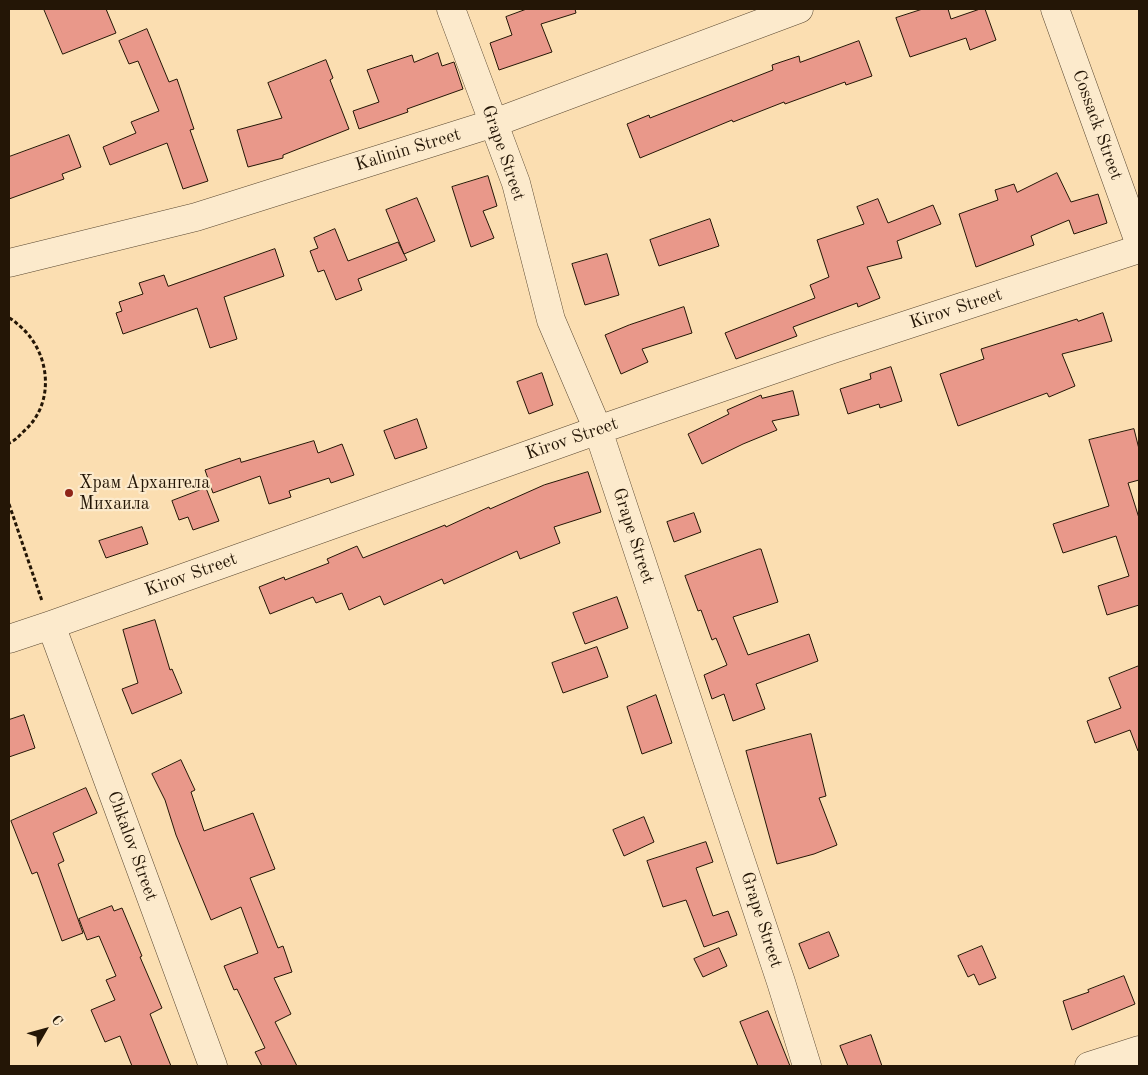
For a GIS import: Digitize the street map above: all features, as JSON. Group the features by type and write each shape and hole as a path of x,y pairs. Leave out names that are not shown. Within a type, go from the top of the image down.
{"street":[{"name":"Grape Street","path":"451,9 462,43 516,183 550,320 598,430 782,982 807,1066"},
{"name":"Kalinin Street","path":"9,263 196,217 494,123 799,9"},
{"name":"Cossack Street","path":"1055,9 1139,242"},
{"name":"Kirov Street","path":"9,639 598,430 833,349 1139,249"},
{"name":"Chkalov Street","path":"51,625 213,1066"},
{"path":"1089,1066 1139,1050"}],"path":[{"path":"9,318 30,335 42,356 46,380 42,404 31,425 13,442 9,443"},
{"path":"9,504 51,625"}],"building":[{"path":"44,9 106,9 116,33 63,54"},
{"path":"527,9 575,9 576,13 541,24 552,52 499,70 490,43 512,35 506,17"},
{"path":"923,9 948,9 951,19 985,9 996,40 970,50 966,38 910,57 896,18"},
{"path":"147,29 169,82 177,79 194,129 190,130 208,181 183,189 167,143 110,165 103,147 136,133 131,122 159,111 138,61 129,64 119,41"},
{"path":"859,41 872,76 846,85 845,82 785,104 784,102 733,122 732,120 640,158 627,124 649,115 650,118 773,70 772,65 799,56 800,62"},
{"path":"438,53 442,66 454,62 463,89 407,109 408,112 359,129 353,111 379,102 367,70 412,55 414,62"},
{"path":"326,60 333,78 330,80 349,129 283,155 283,158 248,167 237,130 282,118 268,83"},
{"path":"69,135 81,167 62,174 64,179 9,199 9,157"},
{"path":"1057,173 1071,202 1098,194 1107,223 1074,234 1069,220 1031,236 1034,245 976,267 959,214 998,200 995,190 1014,184 1017,192"},
{"path":"488,176 497,206 483,211 494,238 471,247 452,187"},
{"path":"417,198 435,241 404,254 386,210"},
{"path":"878,199 888,223 933,205 941,224 897,241 902,258 867,267 880,298 858,307 857,303 793,327 797,336 736,359 725,333 815,298 810,285 829,277 817,240 864,224 857,207"},
{"path":"710,219 719,246 659,266 650,240"},
{"path":"335,229 348,261 398,242 407,260 358,279 362,290 336,300 324,270 318,272 310,251 318,248 314,238"},
{"path":"275,249 284,276 224,297 237,339 210,348 197,308 123,334 116,313 122,311 119,302 143,294 139,283 164,275 168,286"},
{"path":"607,254 619,295 585,305 572,264"},
{"path":"684,307 692,333 642,349 648,362 621,374 605,335"},
{"path":"1103,313 1112,341 1062,354 1075,386 1049,397 1047,393 958,426 940,374 984,359 981,349 1077,319 1078,321"},
{"path":"891,367 902,401 880,408 879,404 848,414 840,389 871,379 870,374"},
{"path":"542,373 553,405 529,414 517,382"},
{"path":"793,391 799,415 772,421 777,430 702,464 688,434 729,414 727,410 761,395 762,398"},
{"path":"417,419 427,448 395,459 384,431"},
{"path":"1134,429 1139,449 1139,480 1128,483 1139,518 1139,605 1107,615 1098,586 1129,576 1116,536 1063,553 1053,524 1109,506 1089,440"},
{"path":"314,441 318,453 342,444 354,475 331,483 329,478 289,491 291,497 269,504 260,476 213,493 205,470 240,458 241,462"},
{"path":"588,472 601,512 554,527 560,543 520,559 517,551 444,584 442,579 384,605 380,596 349,610 342,593 316,603 313,597 270,614 259,587 284,577 285,580 329,563 327,559 357,546 363,558 445,525 446,527 544,485"},
{"path":"206,488 219,521 193,530 188,517 179,520 172,501"},
{"path":"694,513 701,532 674,542 667,522"},
{"path":"142,527 148,544 106,558 99,541"},
{"path":"761,549 778,602 733,617 748,655 809,634 818,661 756,684 765,709 733,721 724,694 712,699 704,675 727,665 716,638 712,640 701,610 698,611 685,576"},
{"path":"617,597 628,628 585,644 573,613"},
{"path":"155,620 170,670 172,669 182,693 132,714 122,689 138,683 123,630"},
{"path":"597,647 608,677 563,693 552,663"},
{"path":"1139,666 1139,750 1130,730 1095,743 1087,721 1121,708 1109,678"},
{"path":"656,695 672,743 642,754 627,707"},
{"path":"24,715 35,748 9,757 9,720"},
{"path":"811,734 826,796 819,798 837,845 814,854 777,864 746,751"},
{"path":"181,760 195,790 191,792 204,831 253,813 275,869 250,878 278,948 283,946 292,972 274,978 291,1014 275,1022 297,1066 262,1066 255,1052 265,1048 237,989 234,990 224,966 258,953 241,907 211,920 176,835 165,800 152,774"},
{"path":"86,788 97,813 53,833 64,861 58,864 83,933 62,941 37,872 32,874 11,821"},
{"path":"644,817 654,842 624,856 613,830"},
{"path":"706,842 713,862 696,868 713,916 728,911 737,935 704,947 686,900 663,907 647,861"},
{"path":"112,906 114,911 122,908 162,1008 150,1014 171,1066 132,1066 120,1036 105,1042 91,1010 115,1000 106,980 116,976 99,936 87,940 79,919"},
{"path":"829,932 839,956 809,969 799,944"},
{"path":"982,946 996,978 979,985 974,974 968,977 958,956"},
{"path":"719,948 727,966 703,977 694,959"},
{"path":"1124,976 1135,1004 1072,1030 1063,1001 1089,992 1088,990"},
{"path":"768,1011 790,1066 758,1066 740,1022"},
{"path":"871,1035 882,1066 848,1066 840,1046"}],"place":[{"name":"Храм Архангела Михаила","path":"69,493"}]}
